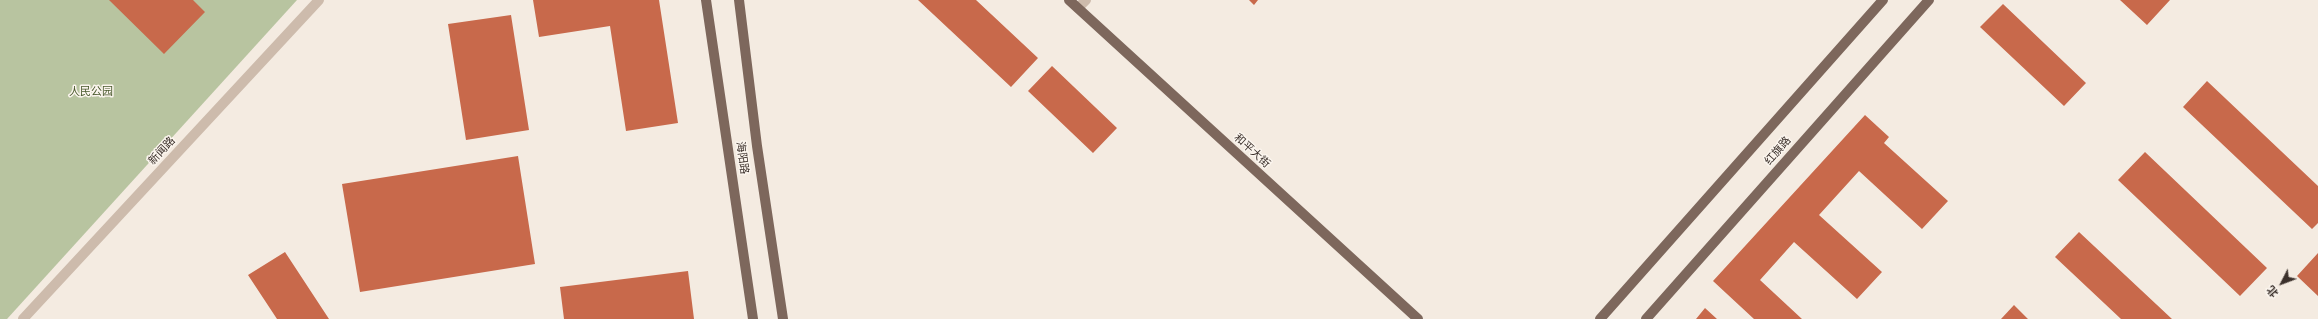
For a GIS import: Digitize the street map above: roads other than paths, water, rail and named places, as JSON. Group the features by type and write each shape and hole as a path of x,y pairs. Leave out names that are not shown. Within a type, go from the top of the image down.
{"main road":[{"name":"海阳路","path":"706,0 754,319"},
{"name":"海阳路","path":"739,0 757,146 783,319"},
{"name":"和平大街","path":"1069,0 1418,319"},
{"path":"1600,319 1883,0"},
{"name":"红旗路","path":"1646,319 1929,0"}],"street":[{"name":"新闻路","path":"23,319 319,0"},
{"path":"1078,8 1086,0"}],"park label":[{"name":"人民公园","path":"91,92"}]}
